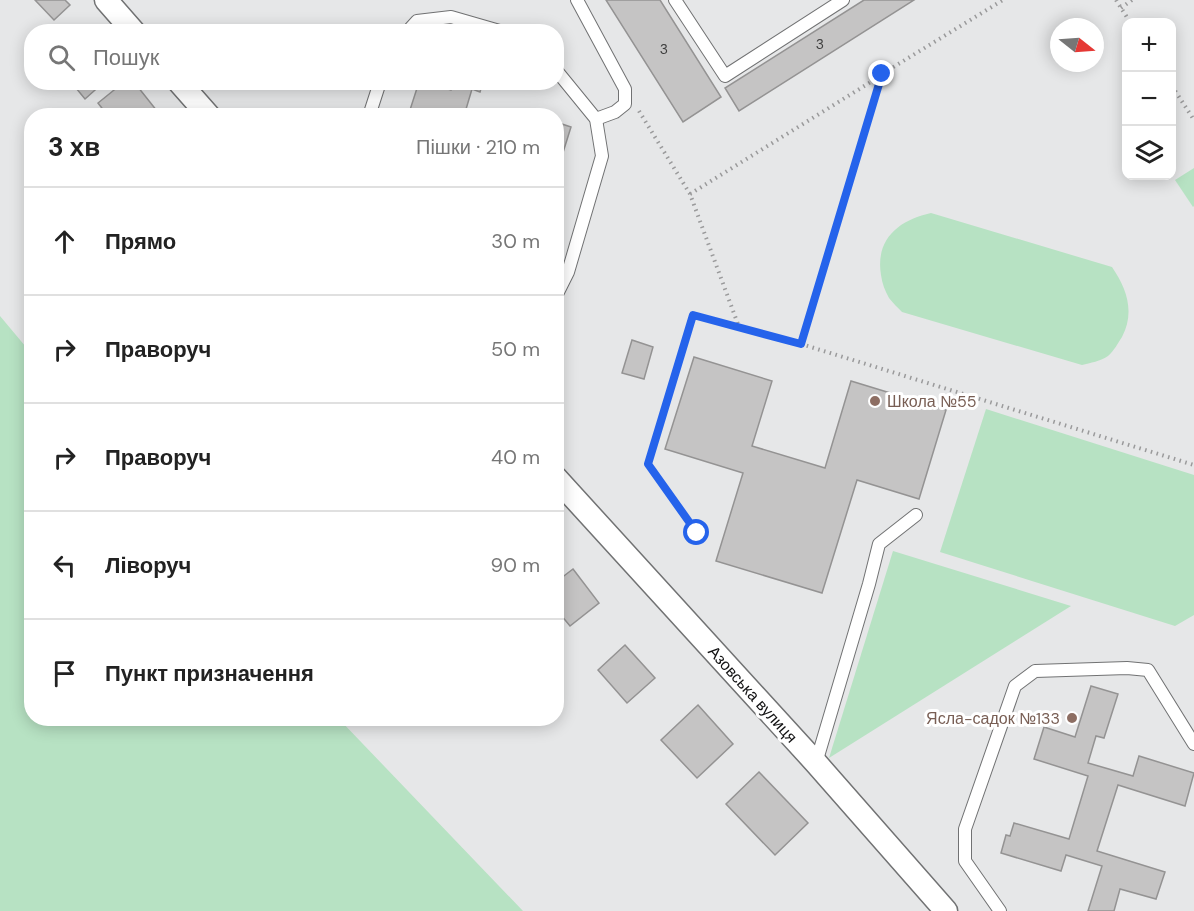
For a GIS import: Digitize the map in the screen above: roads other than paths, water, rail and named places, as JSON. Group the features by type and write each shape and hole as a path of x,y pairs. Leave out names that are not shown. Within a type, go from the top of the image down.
{"street":[{"path":"106,0 127,24"},
{"path":"186,90 202,108"},
{"name":"Азовська вулиця","path":"564,487 946,911"}],"lane":[{"path":"577,0 625,89 625,104 615,112 596,119"},
{"path":"675,0 725,76 843,0"},
{"path":"414,24 417,21 451,17 475,24"},
{"path":"564,80 596,119 602,156 564,280"},
{"path":"372,108 377,90"},
{"path":"816,764 879,544 916,514"},
{"path":"1000,911 965,861 965,829 1015,686 1035,671 1127,668 1148,670 1194,744"}],"place":[{"name":"Школа №55","path":"875,401"},
{"name":"Ясла-садок №133","path":"1072,718"}]}
